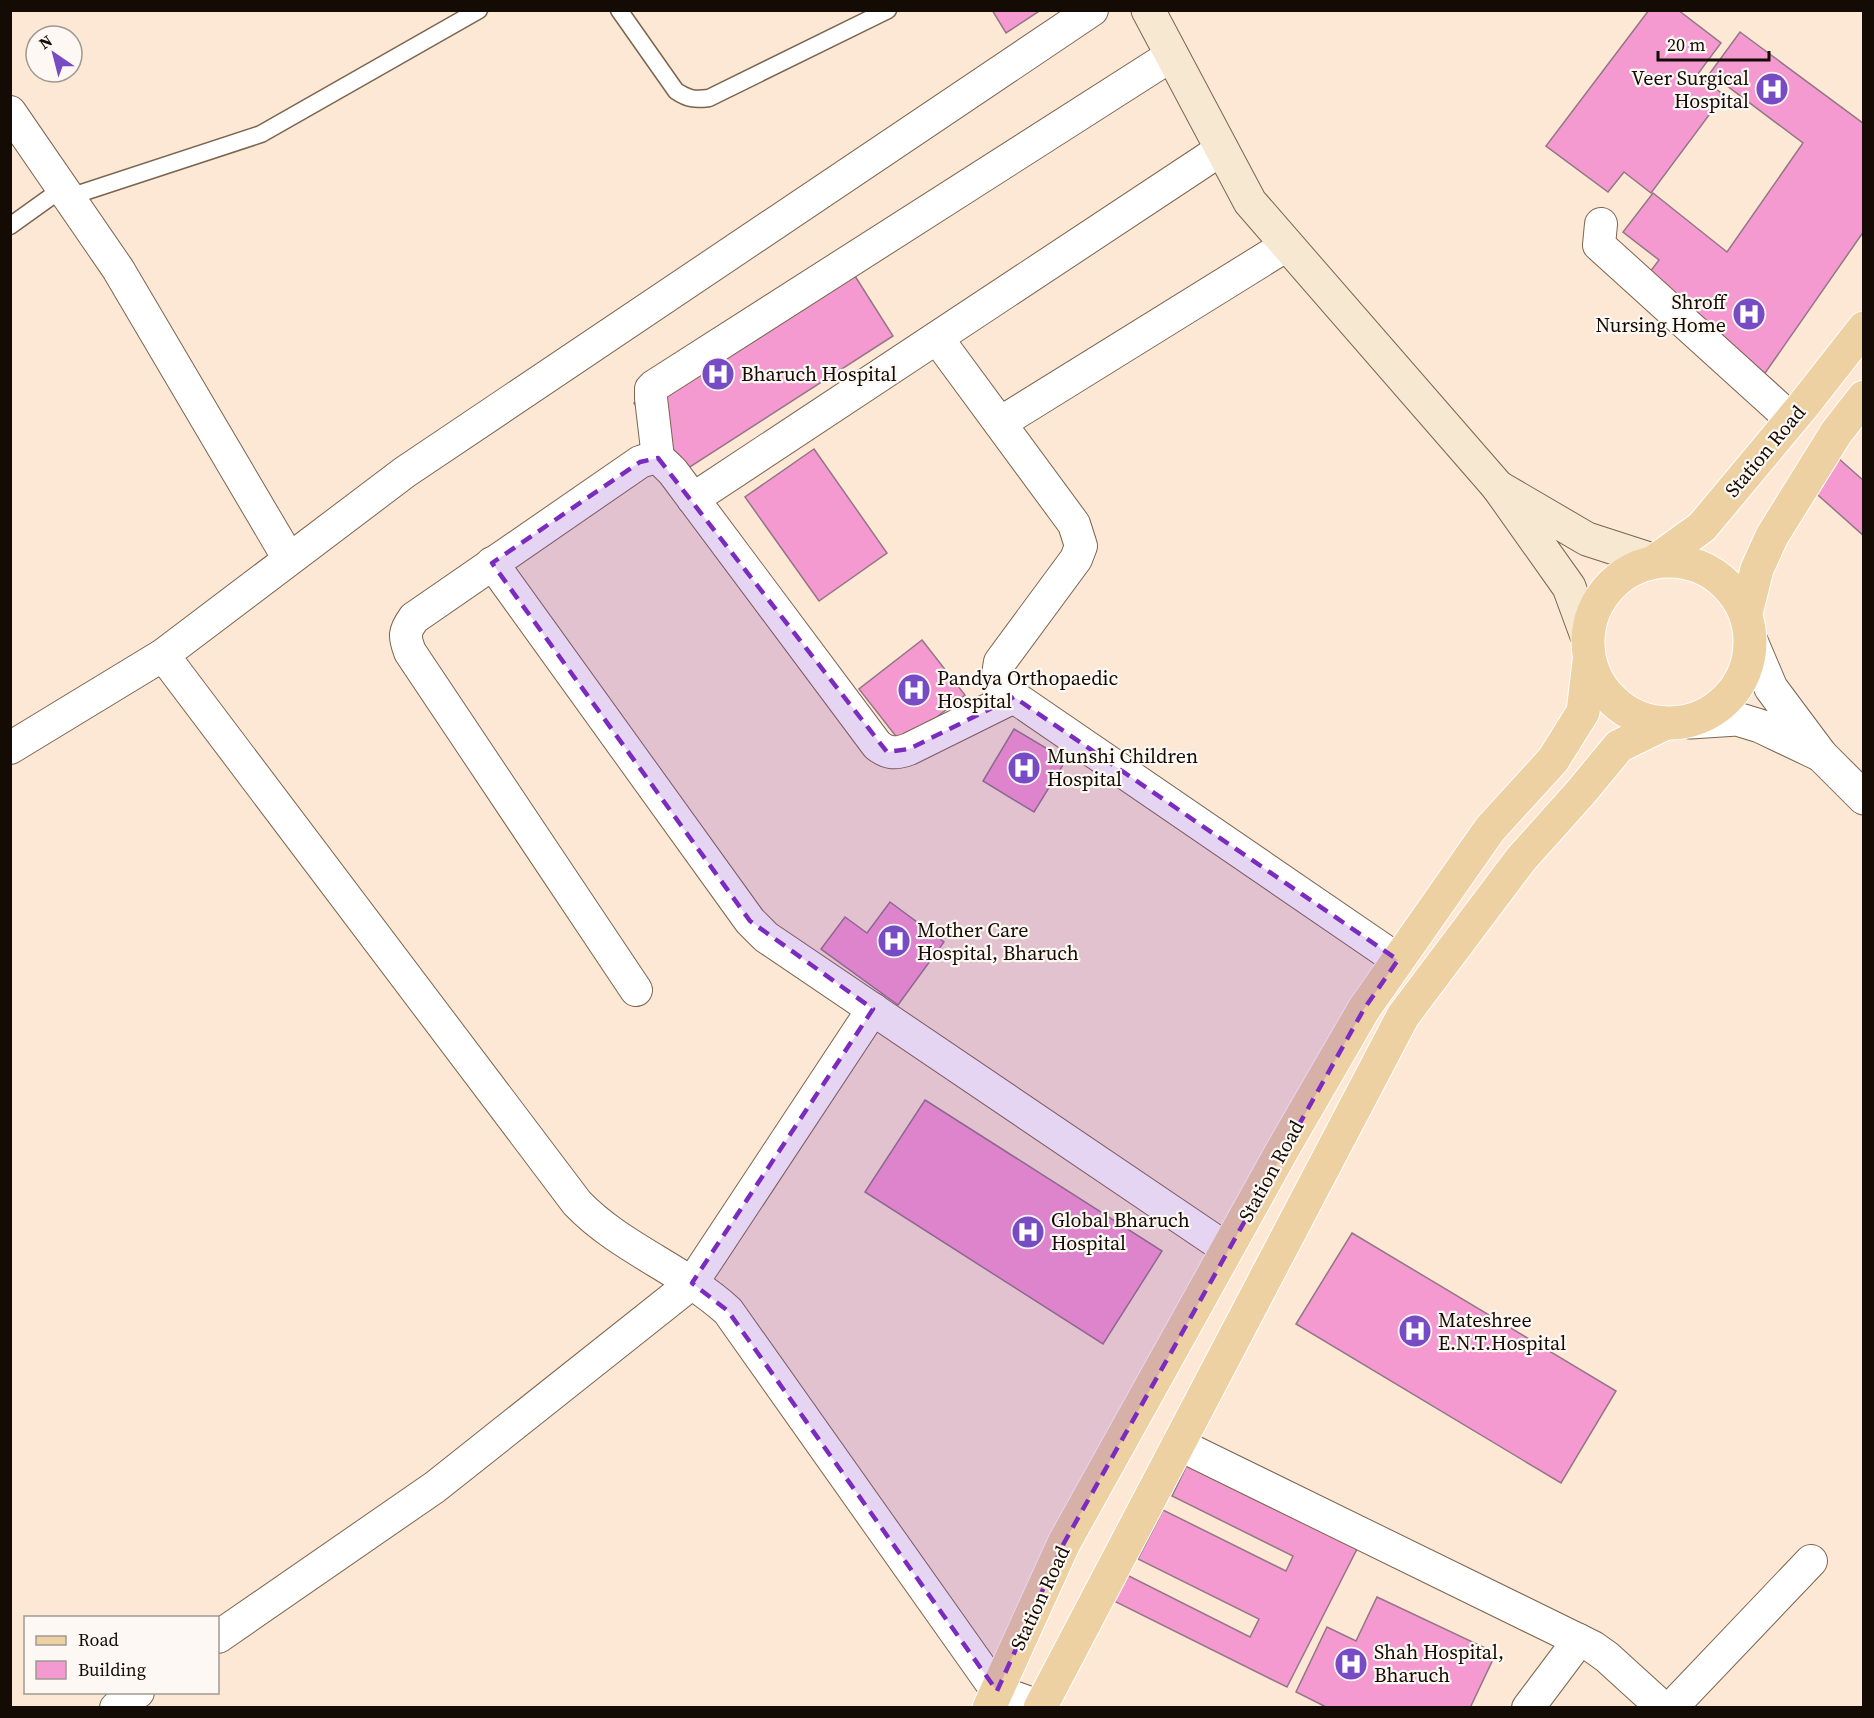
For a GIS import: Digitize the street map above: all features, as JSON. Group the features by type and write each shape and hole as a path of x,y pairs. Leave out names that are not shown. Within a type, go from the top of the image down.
{"main road":[{"path":"1148,10 1250,202 1498,487 1569,587 1599,686 1617,705 1638,718 1677,723"},
{"name":"Station Road","path":"1655,561 1702,527 1863,328"},
{"path":"1040,1707 1403,1016 1521,859 1581,792 1618,746 1714,711 1733,694 1747,669 1749,627 1757,569 1772,536 1836,433 1863,397"},
{"path":"1498,487 1587,539 1655,561 1684,561 1710,571 1732,589 1749,627"},
{"path":"1588,649 1593,611 1607,589 1628,571 1655,561"},
{"name":"Station Road","path":"993,1699 1064,1543 1227,1249 1364,1009 1490,829 1553,760 1583,712 1588,649"}],"street":[{"path":"10,748 163,655 405,472 1092,10"},
{"path":"1014,697 898,753 887,752 877,745 673,472 658,458 651,389 1172,55"},
{"path":"10,112 118,269 289,559"},
{"path":"693,499 1222,149"},
{"path":"1601,224 1599,245 1791,419"},
{"path":"1000,423 1287,245"},
{"path":"937,338 1074,524 1081,546 1076,559 1000,662 998,673 1000,682 1014,697 1398,960"},
{"path":"636,990 410,652 405,638 407,628 414,618 640,462 658,458"},
{"path":"492,563 750,921 766,937 1227,1249"},
{"path":"1749,627 1771,688 1821,755 1863,798"},
{"path":"163,655 577,1203 601,1226 692,1283 717,1300 728,1311 993,1699 1040,1707"},
{"path":"1677,723 1737,719 1760,726 1821,755"},
{"path":"219,1636 435,1487 692,1283 873,1009"},
{"path":"1178,1444 1593,1647 1663,1707"},
{"path":"1671,1707 1811,1561"},
{"path":"1528,1707 1579,1641"},
{"path":"116,1707 135,1694"}],"lane":[{"path":"10,226 66,192 261,134 479,10"},
{"path":"619,10 676,91 686,98 698,100 709,98 888,10"}],"highlighted area":[{"path":"658,458 887,752 909,749 1014,697 1398,960 1364,1009 1064,1543 997,1691 728,1311 692,1283 873,1009 750,921 492,563 640,462"}],"building":[{"path":"992,10 1041,10 1006,33"},
{"path":"1649,10 1678,10 1721,43 1697,75 1724,95 1651,193 1624,172 1608,192 1546,146"},
{"path":"1740,32 1864,124 1864,231 1763,376 1647,276 1659,260 1623,232 1653,193 1727,252 1803,143 1710,73"},
{"path":"848,265 893,336 679,474 634,403"},
{"path":"814,449 887,553 819,601 745,497"},
{"path":"1838,458 1864,481 1864,536 1810,488"},
{"path":"922,640 965,695 902,744 859,689"},
{"path":"1014,729 1066,760 1034,812 983,781"},
{"path":"890,902 944,942 898,1005 821,949 845,917 867,933"},
{"path":"925,1100 1162,1251 1103,1344 865,1192"},
{"path":"1352,1233 1616,1391 1561,1483 1296,1324"},
{"path":"1189,1461 1359,1545 1287,1687 1114,1601 1127,1575 1250,1637 1259,1619 1138,1559 1163,1510 1286,1571 1293,1556 1172,1496"},
{"path":"1377,1597 1496,1653 1470,1708 1328,1708 1296,1692 1327,1627 1356,1641"}],"place":[{"name":"Veer Surgical Hospital","path":"1772,89"},
{"name":"Shroff Nursing Home","path":"1749,314"},
{"name":"Bharuch Hospital","path":"718,374"},
{"name":"Pandya Orthopaedic Hospital","path":"914,690"},
{"name":"Munshi Children Hospital","path":"1024,768"},
{"name":"Mother Care Hospital, Bharuch","path":"894,941"},
{"name":"Global Bharuch Hospital","path":"1028,1232"},
{"name":"Mateshree E.N.T.Hospital","path":"1415,1331"},
{"name":"Shah Hospital, Bharuch","path":"1351,1664"}]}
